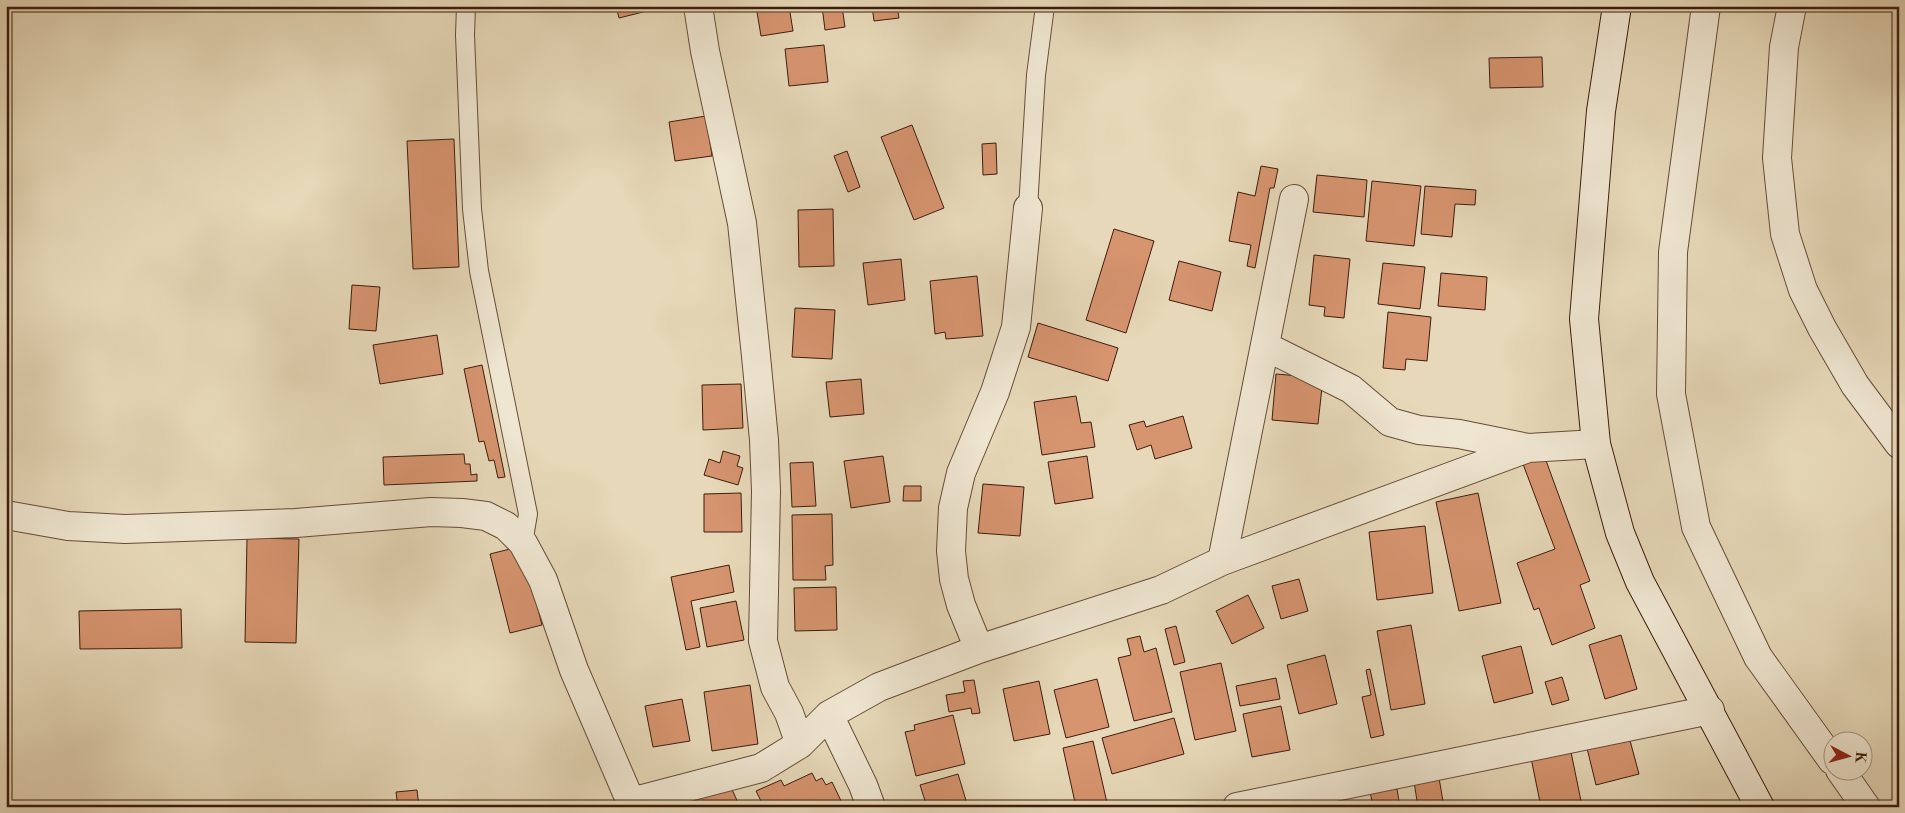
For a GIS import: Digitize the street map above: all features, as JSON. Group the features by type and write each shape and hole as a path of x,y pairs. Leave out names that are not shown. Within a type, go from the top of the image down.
{"street":[{"path":"698,6 705,51 742,223 756,356 764,440 766,491 763,641 775,687 789,713 800,744"},
{"path":"1618,6 1601,111 1584,319 1596,444 1620,533 1640,582 1710,710 1760,807"},
{"path":"1706,6 1673,252 1671,394 1696,526 1758,657 1822,746"},
{"path":"1792,6 1784,47 1777,158 1785,234 1803,290 1822,328 1855,385 1899,444"},
{"path":"1222,561 1294,199"},
{"path":"979,649 961,605 954,580 951,551 953,508 961,473 995,392 1016,327 1028,208"},
{"path":"1265,346 1351,389 1390,422 1419,430 1459,434 1528,448 1596,444"},
{"path":"6,515 68,526 125,529 296,523 431,512 486,516 506,526 523,543 543,580 574,670 631,805 761,768 800,744 829,715 879,687 979,649 1161,590 1222,561 1528,448"},
{"path":"1237,807 1710,710"},
{"path":"829,715 863,785 871,807"},
{"path":"1847,780 1866,807"}],"lane":[{"path":"466,6 465,35 472,209 479,271 528,514 523,543"},
{"path":"1028,208 1036,75 1044,6"}],"building":[{"path":"616,6 667,6 619,18"},
{"path":"756,6 789,6 793,31 761,36"},
{"path":"822,6 842,6 845,27 825,30"},
{"path":"872,6 897,6 899,18 874,21"},
{"path":"824,45 828,82 789,86 785,49"},
{"path":"1542,57 1543,87 1490,88 1489,58"},
{"path":"706,116 712,156 675,161 669,122"},
{"path":"912,125 944,208 914,220 881,137"},
{"path":"454,139 459,267 413,269 407,141"},
{"path":"996,143 997,174 983,175 982,144"},
{"path":"847,151 860,187 848,192 834,156"},
{"path":"1261,166 1278,169 1274,188 1270,188 1255,268 1247,266 1251,245 1229,241 1238,192 1255,196"},
{"path":"1317,175 1367,180 1364,217 1313,212"},
{"path":"1372,181 1421,186 1414,246 1366,241"},
{"path":"1425,186 1476,190 1475,205 1455,204 1452,237 1421,234"},
{"path":"833,209 834,266 799,267 798,210"},
{"path":"1114,229 1154,241 1126,333 1086,320"},
{"path":"1314,255 1350,259 1344,318 1324,316 1325,307 1309,305"},
{"path":"901,259 905,300 868,305 863,263"},
{"path":"1179,261 1221,272 1212,311 1169,300"},
{"path":"1383,263 1425,267 1420,309 1378,304"},
{"path":"1441,273 1487,277 1485,310 1438,306"},
{"path":"977,276 983,336 946,339 945,332 935,334 930,281"},
{"path":"352,285 380,287 376,331 349,329"},
{"path":"795,308 835,310 832,359 792,357"},
{"path":"1388,312 1431,317 1427,361 1406,359 1405,370 1383,368"},
{"path":"1038,323 1118,348 1108,381 1028,357"},
{"path":"437,335 443,374 380,384 373,345"},
{"path":"482,365 505,477 498,478 494,460 489,461 484,441 479,442 464,369"},
{"path":"1276,374 1323,378 1318,424 1272,420"},
{"path":"861,379 864,414 830,417 826,382"},
{"path":"741,384 743,428 703,430 702,385"},
{"path":"1076,396 1081,423 1091,422 1095,447 1042,455 1034,402"},
{"path":"1183,416 1192,448 1155,459 1151,445 1137,450 1129,425 1144,421 1146,427"},
{"path":"723,451 740,456 737,466 743,468 738,485 704,475 709,459 720,463"},
{"path":"464,454 465,464 470,464 471,475 477,474 477,481 384,485 383,457"},
{"path":"1544,455 1590,581 1580,585 1595,628 1552,645 1539,608 1534,610 1517,563 1555,549 1523,464"},
{"path":"883,456 890,502 851,508 844,461"},
{"path":"1087,456 1093,498 1055,504 1048,462"},
{"path":"813,462 816,506 792,507 790,463"},
{"path":"983,484 1024,487 1020,536 978,533"},
{"path":"904,486 921,486 921,501 903,501"},
{"path":"741,493 742,532 704,532 704,494"},
{"path":"1478,493 1501,603 1459,611 1436,502"},
{"path":"832,514 833,565 825,566 826,580 793,580 792,515"},
{"path":"1425,526 1433,593 1377,600 1369,532"},
{"path":"247,538 299,539 296,643 245,642"},
{"path":"522,546 542,625 510,633 490,554"},
{"path":"729,565 734,592 691,601 700,647 686,650 671,577"},
{"path":"1299,579 1308,611 1281,619 1272,586"},
{"path":"836,587 837,630 795,631 794,588"},
{"path":"1248,595 1264,628 1232,644 1216,611"},
{"path":"736,601 744,640 707,647 700,608"},
{"path":"181,609 182,648 80,649 79,611"},
{"path":"1411,625 1425,704 1391,710 1377,631"},
{"path":"1176,626 1185,662 1174,665 1165,629"},
{"path":"1621,635 1637,689 1605,699 1589,645"},
{"path":"1140,636 1144,652 1156,648 1172,712 1134,721 1118,658 1131,655 1127,639"},
{"path":"1521,646 1533,693 1494,703 1482,656"},
{"path":"1325,655 1337,704 1299,714 1287,665"},
{"path":"1221,663 1236,731 1195,740 1180,672"},
{"path":"1370,669 1384,735 1371,738 1362,697 1371,695 1366,670"},
{"path":"1562,677 1569,700 1552,705 1545,682"},
{"path":"1276,678 1280,699 1240,706 1236,686"},
{"path":"1097,679 1109,727 1066,738 1054,690"},
{"path":"974,680 980,713 972,714 971,708 949,712 946,695 965,692 963,681"},
{"path":"1039,681 1050,734 1014,741 1003,689"},
{"path":"750,685 758,744 712,751 704,692"},
{"path":"682,699 690,741 653,747 645,706"},
{"path":"1281,706 1290,750 1252,757 1243,714"},
{"path":"953,715 965,764 916,776 905,732 915,730 914,725"},
{"path":"1174,718 1184,754 1112,774 1102,738"},
{"path":"1628,733 1639,774 1596,785 1586,744"},
{"path":"1093,741 1107,803 1090,807 1076,807 1063,748"},
{"path":"1571,752 1581,801 1557,807 1541,807 1530,753"},
{"path":"812,773 816,781 822,778 826,785 832,782 844,807 764,807 756,791 781,780 784,786"},
{"path":"958,774 968,807 927,807 920,785"},
{"path":"1439,778 1444,807 1418,807 1414,782"},
{"path":"729,783 740,807 696,807 694,801"},
{"path":"1388,783 1389,790 1397,789 1400,807 1373,807 1369,786"},
{"path":"417,790 419,807 398,807 396,792"}]}
